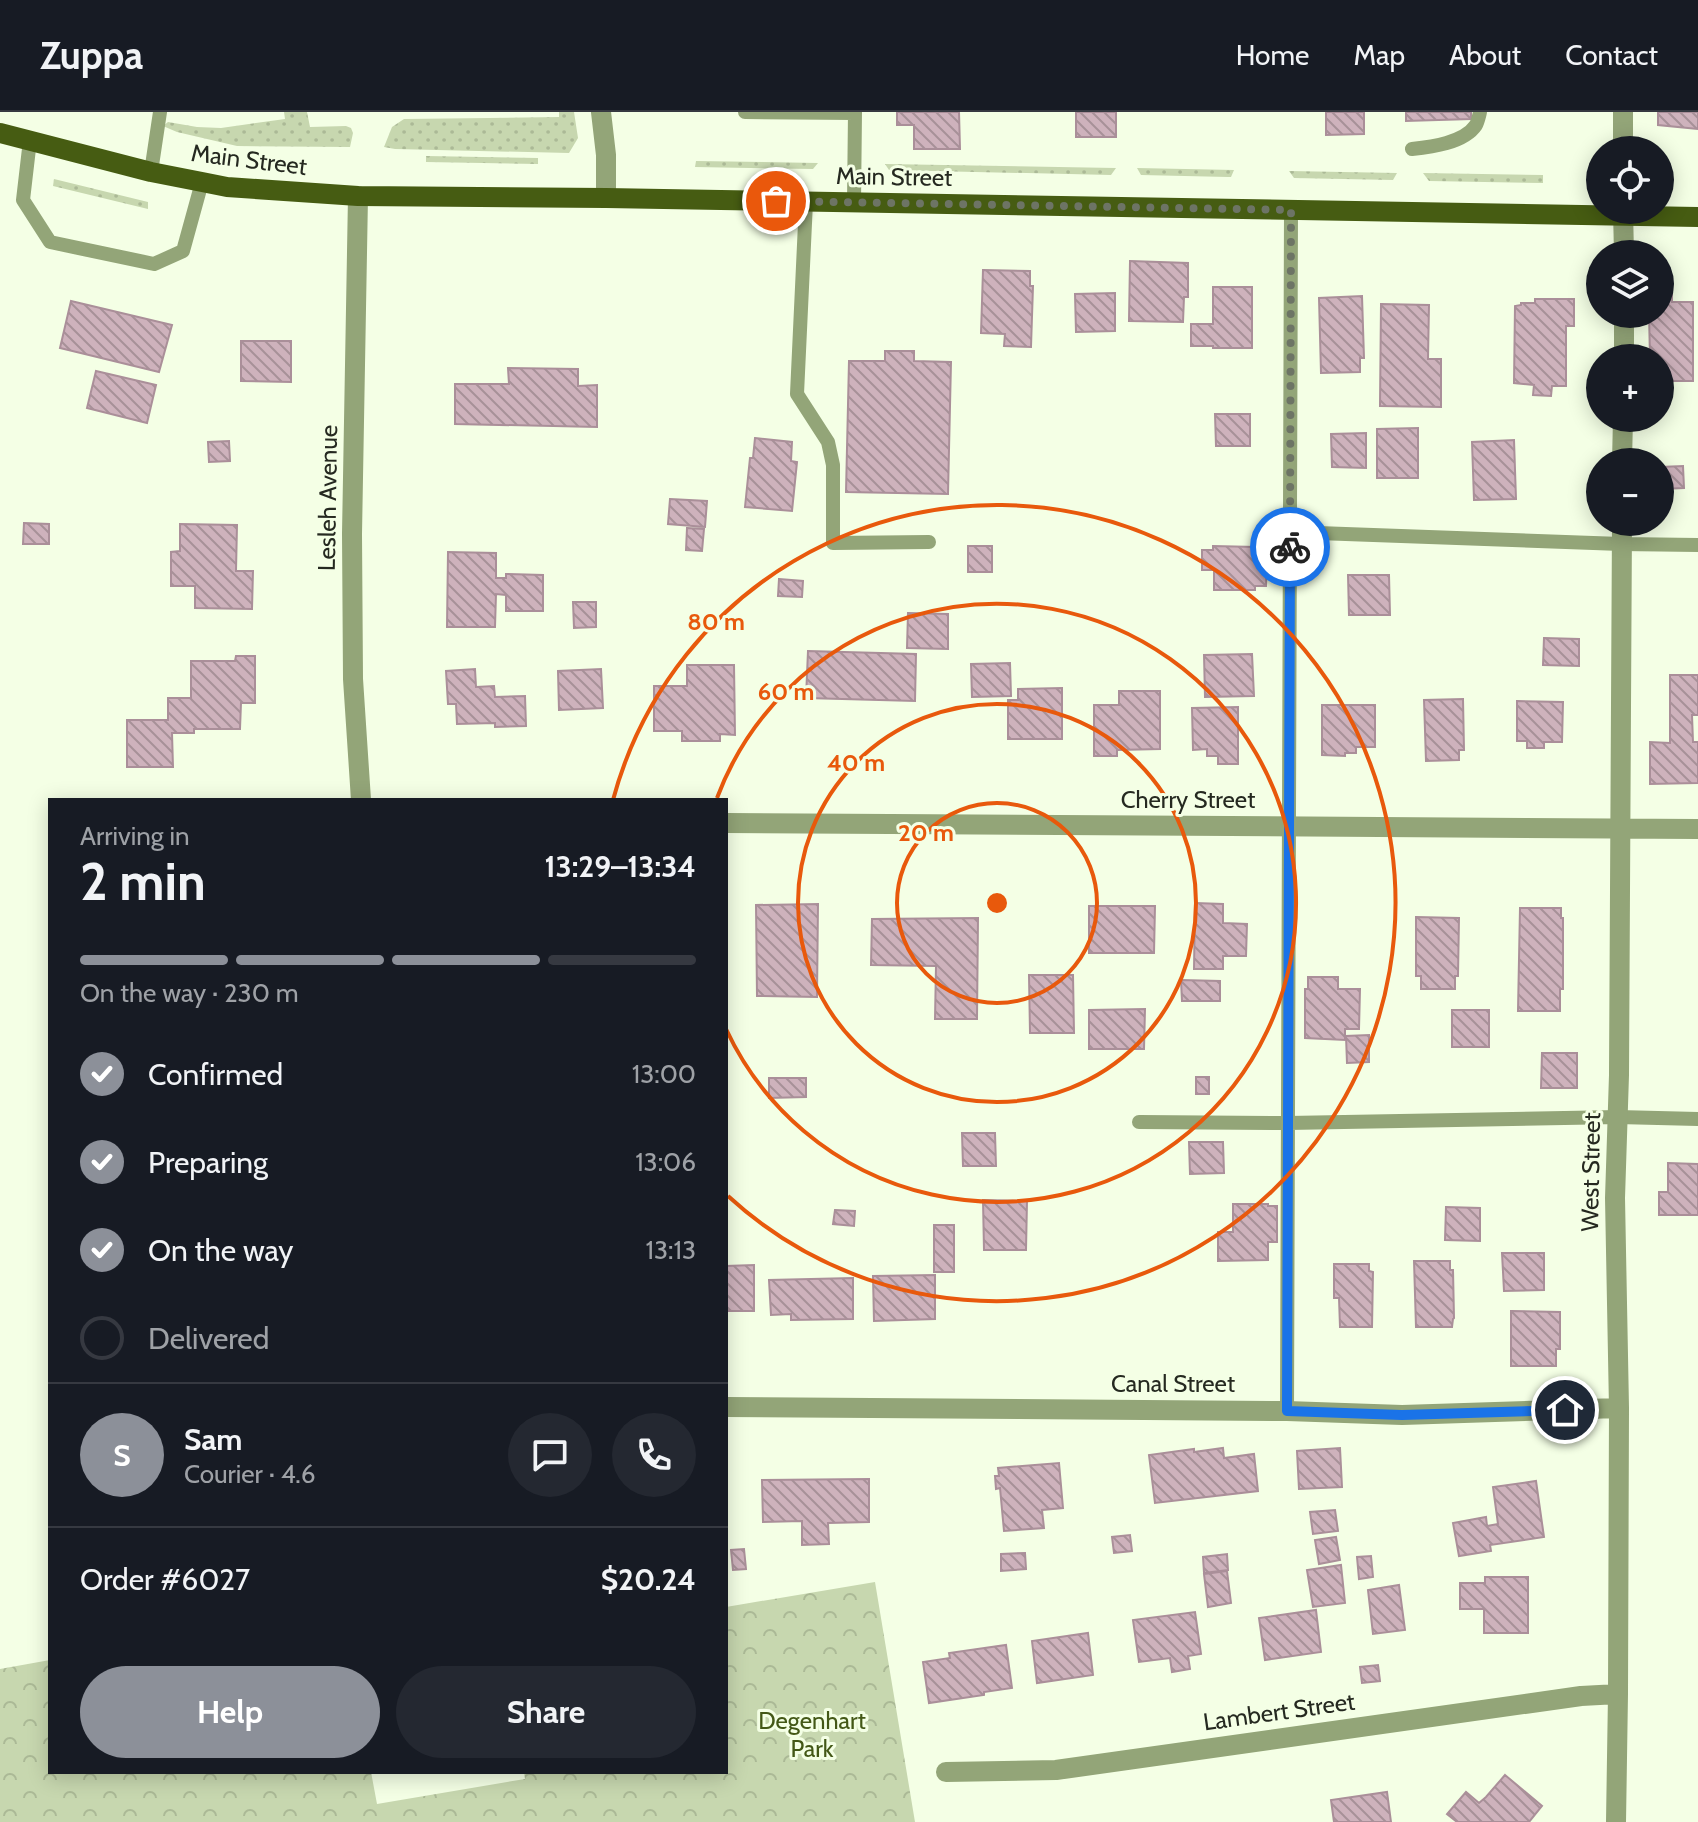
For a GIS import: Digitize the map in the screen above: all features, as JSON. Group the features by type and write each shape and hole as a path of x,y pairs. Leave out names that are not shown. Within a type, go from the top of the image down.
{"main road":[{"name":"Main Street","path":"0,133 151,172 227,187 358,196 1586,213"},
{"name":"Main Street","path":"1674,216 1698,217"}],"street":[{"path":"601,112 606,155 606,198"},
{"path":"1623,112 1623,136"},
{"name":"Lesleh Avenue","path":"358,196 352,548 353,679 361,798"},
{"name":"West Street","path":"1616,1822 1619,1408 1615,1198 1621,828 1621,536"},
{"name":"Cherry Street","path":"728,823 1698,829"},
{"name":"Canal Street","path":"728,1407 1287,1411 1402,1415 1619,1408"},
{"name":"Lambert Street","path":"946,1772 1056,1770 1581,1696 1618,1694"}],"lane":[{"path":"151,172 160,112"},
{"path":"745,112 855,113 854,203"},
{"path":"1412,149 1439,146 1463,135 1476,125 1480,112"},
{"path":"30,140 23,200 50,242 154,264 183,251 202,182"},
{"path":"806,202 797,394 828,442 833,465 833,543 929,542"},
{"path":"1287,1411 1291,210"},
{"path":"1290,532 1698,545"},
{"path":"1139,1122 1288,1123 1618,1117 1698,1119"}],"green space":[{"path":"284,112 307,112 310,127 351,128 350,147 237,146 163,126 168,122 221,128 285,119"},
{"path":"559,112 574,112 578,138 569,153 384,147 392,127 404,119 559,117"},
{"path":"426,156 538,158 538,164 426,162"},
{"path":"696,161 818,163 813,169 695,167"},
{"path":"885,164 1116,168 1111,175 889,170"},
{"path":"1137,168 1234,170 1228,177 1141,175"},
{"path":"1289,171 1397,173 1393,180 1294,178"},
{"path":"1423,173 1543,175 1543,183 1429,181"},
{"path":"54,179 148,202 148,209 53,186"},
{"name":"Degenhart Park","path":"875,1582 915,1822 0,1822 0,1669 48,1660 48,1774 371,1774 377,1804 525,1779 524,1774 728,1774 728,1607"}],"building":[{"path":"897,112 959,112 960,149 914,149 914,125 897,125"},
{"path":"1076,112 1116,112 1116,137 1076,137"},
{"path":"1326,112 1364,112 1364,134 1326,135"},
{"path":"1406,112 1471,112 1471,119 1406,121"},
{"path":"1658,112 1698,112 1698,129 1658,125"},
{"path":"1130,261 1188,263 1188,297 1184,297 1183,322 1129,321"},
{"path":"983,270 1030,271 1030,286 1033,286 1031,347 1004,346 1005,334 981,333"},
{"path":"1213,287 1252,287 1252,348 1191,346 1191,324 1213,324"},
{"path":"1115,293 1115,331 1076,332 1075,294"},
{"path":"1362,296 1364,358 1360,358 1360,372 1321,373 1319,298"},
{"path":"1535,299 1574,299 1574,326 1566,326 1566,386 1552,386 1551,396 1533,395 1534,385 1514,383 1515,306 1535,303"},
{"path":"71,301 172,325 159,372 60,348"},
{"path":"1674,302 1693,302 1693,381 1674,381 1674,344 1650,344 1649,328 1674,328"},
{"path":"1381,304 1429,305 1428,359 1441,359 1441,407 1380,406"},
{"path":"241,341 291,341 291,382 241,381"},
{"path":"885,351 914,351 914,361 951,362 948,494 846,492 849,361 885,361"},
{"path":"508,368 578,369 578,386 597,385 597,427 455,424 455,384 509,384"},
{"path":"96,371 156,385 147,423 87,408"},
{"path":"1215,414 1250,414 1250,446 1216,446"},
{"path":"1418,428 1418,478 1377,478 1377,429"},
{"path":"1366,433 1366,468 1332,467 1331,434"},
{"path":"755,438 792,442 791,461 797,462 792,511 745,507"},
{"path":"1514,440 1516,499 1474,500 1472,442"},
{"path":"229,441 230,461 209,462 208,442"},
{"path":"1674,466 1683,466 1684,488 1674,488"},
{"path":"670,499 707,501 705,527 668,524"},
{"path":"24,523 49,524 49,544 23,544"},
{"path":"180,524 237,525 236,571 253,571 252,609 195,608 195,586 171,586 171,552 180,551"},
{"path":"687,528 704,529 702,551 686,550"},
{"path":"968,546 992,546 992,572 968,572"},
{"path":"1213,546 1256,547 1256,552 1267,553 1266,586 1255,586 1255,590 1214,590 1214,570 1202,570 1202,550 1213,550"},
{"path":"448,552 496,553 496,578 506,578 506,574 543,575 543,611 506,611 506,595 496,594 495,627 447,627"},
{"path":"1348,575 1389,575 1390,615 1349,615"},
{"path":"779,579 803,581 802,597 778,596"},
{"path":"573,602 596,602 596,627 574,628"},
{"path":"908,613 948,614 948,649 907,648"},
{"path":"1544,638 1579,639 1579,666 1543,665"},
{"path":"808,651 916,654 915,701 806,698"},
{"path":"1252,654 1254,696 1205,697 1204,655"},
{"path":"236,656 255,656 255,703 241,703 240,729 194,729 194,733 172,733 173,767 127,767 127,720 168,720 168,698 191,698 191,661 235,661"},
{"path":"1010,663 1011,696 972,697 971,664"},
{"path":"687,665 734,665 735,735 720,734 720,741 682,741 682,731 654,731 654,686 687,686"},
{"path":"475,669 476,687 494,686 495,697 525,696 526,726 457,724 456,704 448,704 446,671"},
{"path":"601,669 603,708 559,710 558,671"},
{"path":"1670,675 1698,675 1698,715 1692,715 1693,742 1698,742 1698,783 1650,784 1650,742 1670,743"},
{"path":"1062,688 1062,739 1008,739 1008,700 1018,700 1018,689"},
{"path":"1119,691 1160,691 1160,749 1117,750 1117,756 1094,756 1094,705 1119,705"},
{"path":"1463,699 1464,750 1459,750 1459,760 1426,761 1424,700"},
{"path":"1517,701 1563,702 1562,742 1544,742 1544,748 1527,748 1527,741 1517,741"},
{"path":"1322,705 1375,705 1375,747 1356,747 1356,753 1345,753 1345,756 1322,755"},
{"path":"1238,707 1238,764 1218,764 1218,756 1207,756 1207,749 1193,750 1192,708"},
{"path":"1195,903 1223,904 1223,923 1247,924 1246,956 1223,956 1223,969 1194,969"},
{"path":"818,904 817,997 757,996 756,905"},
{"path":"1089,906 1155,906 1154,953 1089,953"},
{"path":"1520,908 1561,908 1563,989 1560,989 1560,1011 1518,1011"},
{"path":"1416,917 1459,918 1455,989 1421,989 1421,976 1416,976"},
{"path":"978,918 977,1019 935,1019 936,966 871,965 872,919"},
{"path":"1029,975 1073,975 1074,1033 1030,1033"},
{"path":"1308,977 1338,977 1338,989 1360,989 1359,1029 1345,1029 1345,1040 1305,1038 1305,989 1308,989"},
{"path":"1181,980 1220,981 1220,1001 1182,1001"},
{"path":"1145,1009 1144,1049 1089,1049 1089,1010"},
{"path":"1452,1010 1489,1010 1489,1047 1452,1047"},
{"path":"1369,1035 1369,1062 1347,1063 1346,1036"},
{"path":"1542,1053 1577,1053 1577,1088 1541,1088"},
{"path":"1196,1077 1209,1077 1209,1094 1196,1094"},
{"path":"769,1078 806,1078 806,1097 769,1098"},
{"path":"962,1133 995,1133 996,1166 963,1166"},
{"path":"1189,1142 1223,1142 1224,1173 1190,1174"},
{"path":"1668,1163 1698,1164 1698,1215 1659,1215 1659,1192 1668,1192"},
{"path":"983,1200 1027,1201 1026,1250 984,1250"},
{"path":"1233,1204 1277,1206 1277,1242 1268,1242 1268,1260 1218,1261 1218,1232 1233,1232"},
{"path":"1446,1207 1480,1208 1480,1241 1445,1240"},
{"path":"835,1210 855,1211 854,1226 833,1224"},
{"path":"934,1225 954,1225 954,1272 934,1272"},
{"path":"1502,1253 1544,1253 1544,1290 1504,1291"},
{"path":"1414,1261 1450,1261 1450,1270 1453,1270 1452,1327 1416,1327"},
{"path":"1334,1264 1369,1264 1369,1271 1373,1272 1372,1327 1340,1327 1339,1298 1334,1298"},
{"path":"754,1265 754,1311 728,1311 728,1266"},
{"path":"935,1275 935,1319 874,1321 873,1276"},
{"path":"853,1278 853,1319 791,1320 791,1314 771,1315 769,1280"},
{"path":"1511,1311 1560,1312 1560,1349 1556,1349 1556,1366 1511,1366"},
{"path":"1223,1448 1224,1458 1254,1454 1258,1491 1155,1503 1149,1455"},
{"path":"1340,1448 1342,1487 1299,1489 1297,1451"},
{"path":"1059,1463 1063,1508 1042,1510 1044,1528 1004,1531 1000,1488 996,1489 998,1468"},
{"path":"869,1479 869,1522 828,1523 829,1544 802,1545 802,1521 763,1522 762,1480"},
{"path":"1536,1481 1544,1537 1490,1545 1491,1551 1459,1556 1453,1523 1486,1517 1487,1526 1498,1524 1493,1487"},
{"path":"1335,1510 1338,1531 1313,1534 1310,1512"},
{"path":"1130,1535 1132,1551 1114,1553 1112,1537"},
{"path":"1336,1537 1340,1560 1319,1564 1315,1540"},
{"path":"744,1549 746,1569 733,1570 731,1550"},
{"path":"1025,1553 1026,1569 1001,1571 1001,1554"},
{"path":"1227,1554 1228,1570 1204,1573 1203,1557"},
{"path":"1371,1556 1373,1577 1359,1579 1357,1557"},
{"path":"1341,1565 1345,1603 1313,1607 1307,1570"},
{"path":"1227,1571 1231,1603 1208,1607 1204,1574"},
{"path":"1485,1577 1528,1577 1528,1633 1484,1633 1484,1609 1460,1609 1460,1583 1485,1583"},
{"path":"1399,1585 1405,1630 1373,1634 1368,1590"},
{"path":"1316,1610 1321,1652 1265,1660 1259,1618"},
{"path":"1195,1612 1201,1654 1188,1656 1190,1669 1172,1672 1170,1658 1139,1662 1133,1620"},
{"path":"1088,1633 1093,1675 1037,1683 1032,1641"},
{"path":"1006,1645 1012,1688 929,1703 923,1662 950,1658 949,1653"},
{"path":"1378,1665 1380,1681 1362,1683 1360,1667"},
{"path":"1505,1775 1542,1806 1529,1822 1457,1822 1447,1814 1466,1792 1479,1803"},
{"path":"1387,1792 1391,1822 1334,1822 1331,1800"}],"way so far":[{"path":"776,201 1291,210 1290,547"}],"route":[{"path":"1290,547 1287,1411 1402,1415 1565,1410"}]}
